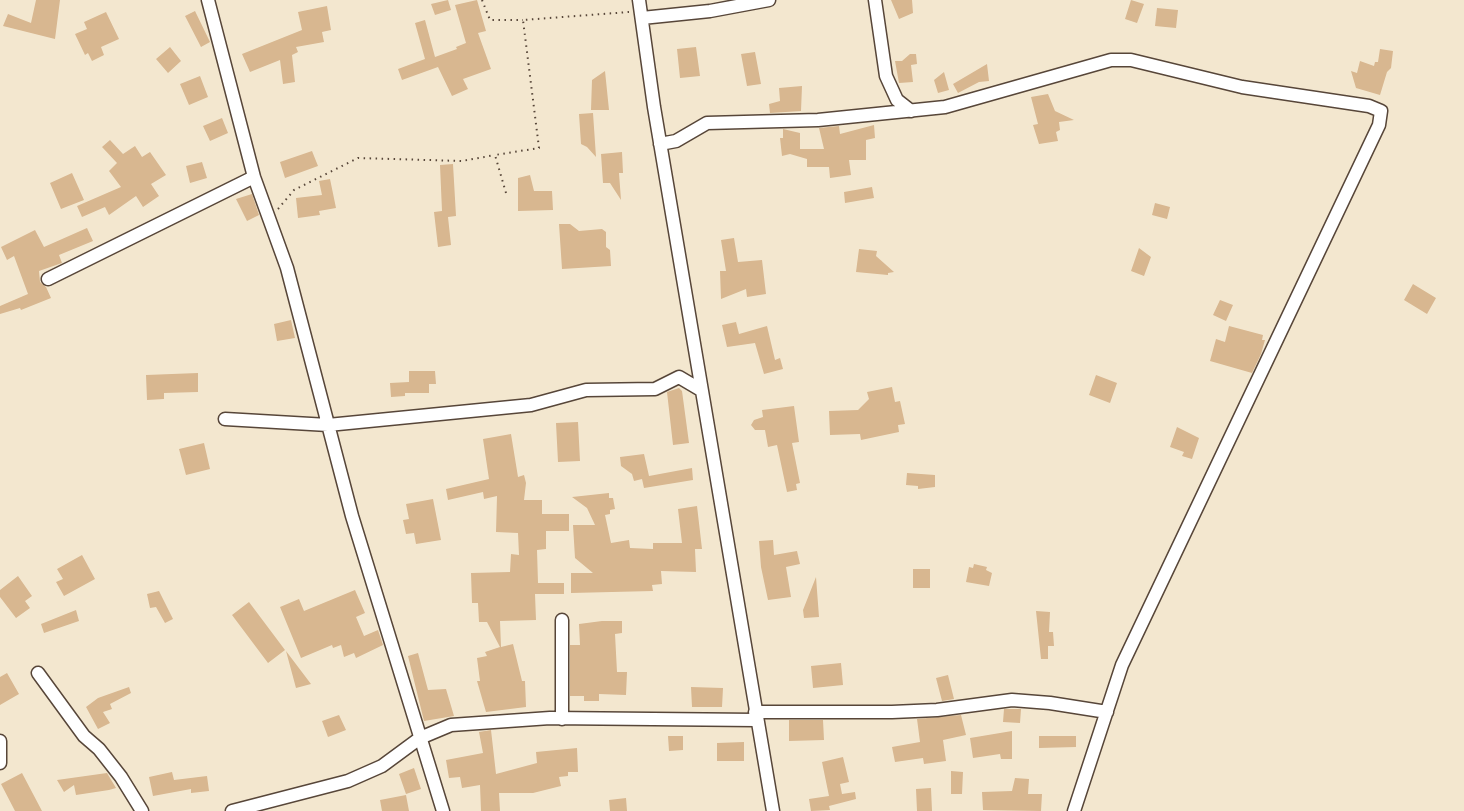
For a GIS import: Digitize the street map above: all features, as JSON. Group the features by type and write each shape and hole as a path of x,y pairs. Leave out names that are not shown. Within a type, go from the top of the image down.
{"street":[{"path":"208,0 254,177 287,268 355,527 443,811"},
{"path":"769,0 710,11 641,10 660,144 773,811"},
{"path":"876,0 885,76 897,100 911,111"},
{"path":"660,144 676,141 707,123 818,120 945,107 1110,60 1131,60 1242,87 1369,106 1382,111 1379,125 1122,665 1074,811"},
{"path":"48,279 254,177"},
{"path":"225,419 328,425 531,405 586,390 655,389 679,377 701,390"},
{"path":"562,620 562,719"},
{"path":"38,673 84,736 99,749 121,777 142,811"},
{"path":"232,811 253,808 348,781 382,766 420,738 451,725 489,721 903,712 1012,700 1107,712"},
{"path":"0,741 0,763"}],"path":[{"path":"482,0 490,20 523,20 641,10"},
{"path":"270,219 294,190 358,158 462,161 539,148 523,20"},
{"path":"495,155 506,192"}],"building":[{"path":"36,0 60,0 55,39 3,26 8,14 31,23"},
{"path":"448,0 451,10 435,15 431,4"},
{"path":"477,0 486,31 478,33 491,69 463,79 468,89 452,96 438,67 402,80 398,69 425,59 415,23 425,20 435,57 457,49 456,47 466,43 455,5"},
{"path":"891,0 912,0 913,13 899,19"},
{"path":"1131,0 1144,4 1137,23 1125,19"},
{"path":"327,6 331,30 322,32 324,42 296,47 298,52 292,55 295,82 283,84 280,60 250,72 242,54 302,30 298,12"},
{"path":"1157,8 1178,10 1176,28 1155,26"},
{"path":"195,11 210,42 201,47 185,16"},
{"path":"106,12 119,39 101,47 104,55 92,61 88,53 85,55 75,34 87,29 84,22"},
{"path":"170,47 181,61 168,73 156,59"},
{"path":"696,47 700,76 680,78 677,49"},
{"path":"1380,49 1393,51 1391,68 1387,72 1380,95 1356,88 1351,71 1357,73 1360,61 1374,66 1375,62 1378,62"},
{"path":"755,52 761,84 747,86 741,54"},
{"path":"910,54 916,54 917,64 911,65 913,82 899,83 895,61 902,61"},
{"path":"987,64 989,81 979,82 958,93 953,84"},
{"path":"605,71 609,110 591,110 592,80"},
{"path":"944,72 949,90 938,93 934,80"},
{"path":"200,76 208,97 189,105 180,84"},
{"path":"802,86 801,111 770,113 769,104 780,101 779,88"},
{"path":"1048,94 1055,111 1074,120 1059,122 1060,130 1056,132 1058,141 1039,144 1033,125 1038,124 1031,97"},
{"path":"593,113 596,157 581,144 579,114"},
{"path":"222,118 228,133 210,141 203,126"},
{"path":"874,125 875,138 866,140 866,160 849,160 851,175 830,178 829,167 807,167 807,159 790,154 782,156 780,138 783,138 783,129 800,133 800,149 824,149 819,128 839,126 840,134"},
{"path":"110,140 123,154 135,146 142,157 150,152 166,175 151,184 159,196 143,207 136,196 109,215 105,207 82,217 77,206 121,187 109,171 117,163 102,147"},
{"path":"312,151 318,166 285,178 280,162"},
{"path":"622,152 623,173 619,173 621,200 610,183 603,183 601,154"},
{"path":"202,162 207,178 190,183 186,166"},
{"path":"453,164 456,216 448,217 451,245 438,247 434,212 442,211 440,165"},
{"path":"72,173 84,200 61,209 50,183"},
{"path":"530,175 534,191 552,191 553,210 518,211 518,178"},
{"path":"330,179 336,208 319,211 320,215 298,218 296,198 322,195 319,181"},
{"path":"872,187 874,198 845,203 844,192"},
{"path":"252,194 259,215 247,221 236,199"},
{"path":"1155,203 1170,207 1167,219 1152,215"},
{"path":"559,224 570,224 579,231 602,229 606,232 606,247 610,250 611,266 562,269"},
{"path":"87,228 93,241 59,255 62,263 39,271 40,282 46,287 51,298 21,310 20,308 0,314 0,306 28,294 14,256 7,260 1,247 35,230 44,247"},
{"path":"734,238 738,262 762,260 766,294 747,297 746,289 721,299 720,271 726,271 721,240"},
{"path":"1139,248 1151,257 1144,276 1131,271"},
{"path":"859,249 877,251 876,256 894,272 888,275 856,272"},
{"path":"1413,284 1436,298 1427,314 1404,300"},
{"path":"1220,300 1233,305 1226,321 1213,315"},
{"path":"291,320 295,338 277,341 274,324"},
{"path":"736,322 739,334 767,326 775,360 780,358 783,369 764,374 755,343 727,347 722,325"},
{"path":"1229,326 1263,335 1262,340 1265,340 1261,354 1252,373 1210,361 1216,339 1225,342"},
{"path":"409,371 435,371 436,384 429,384 429,393 405,393 405,396 391,397 390,383 409,382"},
{"path":"198,373 198,392 164,393 164,399 147,400 146,375"},
{"path":"1096,375 1117,383 1110,403 1089,395"},
{"path":"892,387 895,402 900,401 905,424 898,425 899,432 861,440 860,434 830,435 829,411 858,410 869,399 867,392"},
{"path":"679,388 682,391 689,443 673,445 667,392"},
{"path":"794,406 799,442 792,443 800,483 796,484 797,490 787,492 777,445 768,447 765,430 755,430 751,425 754,420 763,417 762,410"},
{"path":"578,422 580,461 558,462 556,423"},
{"path":"1177,427 1199,438 1192,459 1182,456 1184,452 1170,447"},
{"path":"511,434 518,477 524,475 526,483 524,500 542,500 542,514 569,514 569,531 546,531 546,549 537,550 538,583 564,583 564,594 535,594 536,620 500,621 501,647 513,644 522,681 525,681 526,707 486,712 477,681 480,681 477,658 487,656 485,652 500,647 487,622 479,622 478,603 472,603 471,573 510,572 511,554 519,555 518,533 496,532 497,496 484,499 483,492 448,500 446,489 489,479 483,439"},
{"path":"204,443 210,469 186,475 179,449"},
{"path":"644,454 649,476 692,468 693,480 644,488 642,479 634,481 632,474 621,466 620,457"},
{"path":"907,473 935,475 935,487 918,489 918,486 906,485"},
{"path":"609,493 609,498 613,498 615,509 605,515 611,543 629,540 630,548 653,549 653,543 682,543 678,509 697,506 702,549 695,549 696,572 661,571 662,584 652,585 653,591 571,593 571,573 593,573 575,558 573,525 595,525 587,508 572,497"},
{"path":"433,499 441,540 416,544 414,533 406,534 403,520 409,519 406,504"},
{"path":"773,540 774,555 797,551 800,564 786,567 791,597 768,600 761,567 759,541"},
{"path":"82,555 95,579 64,596 56,582 63,579 57,569"},
{"path":"974,564 987,567 986,570 992,573 989,586 966,582 969,567 973,568"},
{"path":"913,569 930,569 930,588 913,588"},
{"path":"18,576 32,596 25,601 30,608 16,618 0,597 0,590"},
{"path":"816,577 819,617 804,618 803,610"},
{"path":"355,590 365,613 356,617 364,636 378,630 383,645 356,658 354,653 344,657 341,645 333,648 332,645 301,658 280,607 299,599 304,611"},
{"path":"159,591 173,619 165,623 156,607 150,608 147,594"},
{"path":"249,602 285,650 268,663 232,615"},
{"path":"76,610 79,621 44,633 41,624"},
{"path":"1036,611 1050,612 1049,632 1053,632 1054,646 1048,646 1048,659 1041,659"},
{"path":"622,621 622,633 615,634 617,672 627,672 626,695 599,694 599,701 584,701 584,696 570,696 570,645 580,645 579,624"},
{"path":"286,651 311,684 296,688"},
{"path":"418,653 428,690 446,689 454,716 424,721 408,656"},
{"path":"841,663 843,685 813,688 811,666"},
{"path":"7,673 19,694 0,705 0,677"},
{"path":"948,675 954,699 942,701 936,678"},
{"path":"129,687 131,693 110,704 112,709 103,712 110,723 98,729 86,707 98,698"},
{"path":"691,687 723,688 722,707 692,707"},
{"path":"1004,709 1021,709 1020,723 1003,722"},
{"path":"339,715 346,730 328,737 322,721"},
{"path":"961,715 966,735 943,740 946,761 924,764 923,758 895,762 892,747 920,742 917,719"},
{"path":"789,720 823,720 824,740 789,741"},
{"path":"491,730 496,774 537,763 536,752 577,748 578,772 568,772 568,776 559,777 561,786 533,793 499,793 500,811 481,811 480,785 462,788 460,777 449,778 446,760 483,753 479,732"},
{"path":"1012,731 1012,759 1001,759 1000,754 973,758 970,738"},
{"path":"668,736 683,736 683,750 669,751"},
{"path":"1039,736 1076,736 1076,747 1039,748"},
{"path":"744,742 744,761 717,761 717,743"},
{"path":"843,757 849,782 840,784 842,794 855,792 856,799 829,806 830,810 811,811 809,799 829,796 822,762"},
{"path":"414,768 421,789 406,794 399,774"},
{"path":"951,771 963,772 962,794 951,794"},
{"path":"172,772 174,780 207,776 209,791 191,793 191,789 153,796 149,777"},
{"path":"22,773 42,811 15,811 1,784"},
{"path":"107,773 116,788 76,795 74,785 64,792 57,780"},
{"path":"1015,778 1029,779 1028,794 1042,794 1041,811 983,810 982,792 1012,791"},
{"path":"931,788 932,811 917,811 916,789"},
{"path":"406,795 409,811 382,811 380,800"},
{"path":"626,798 627,811 610,811 609,800"}]}
